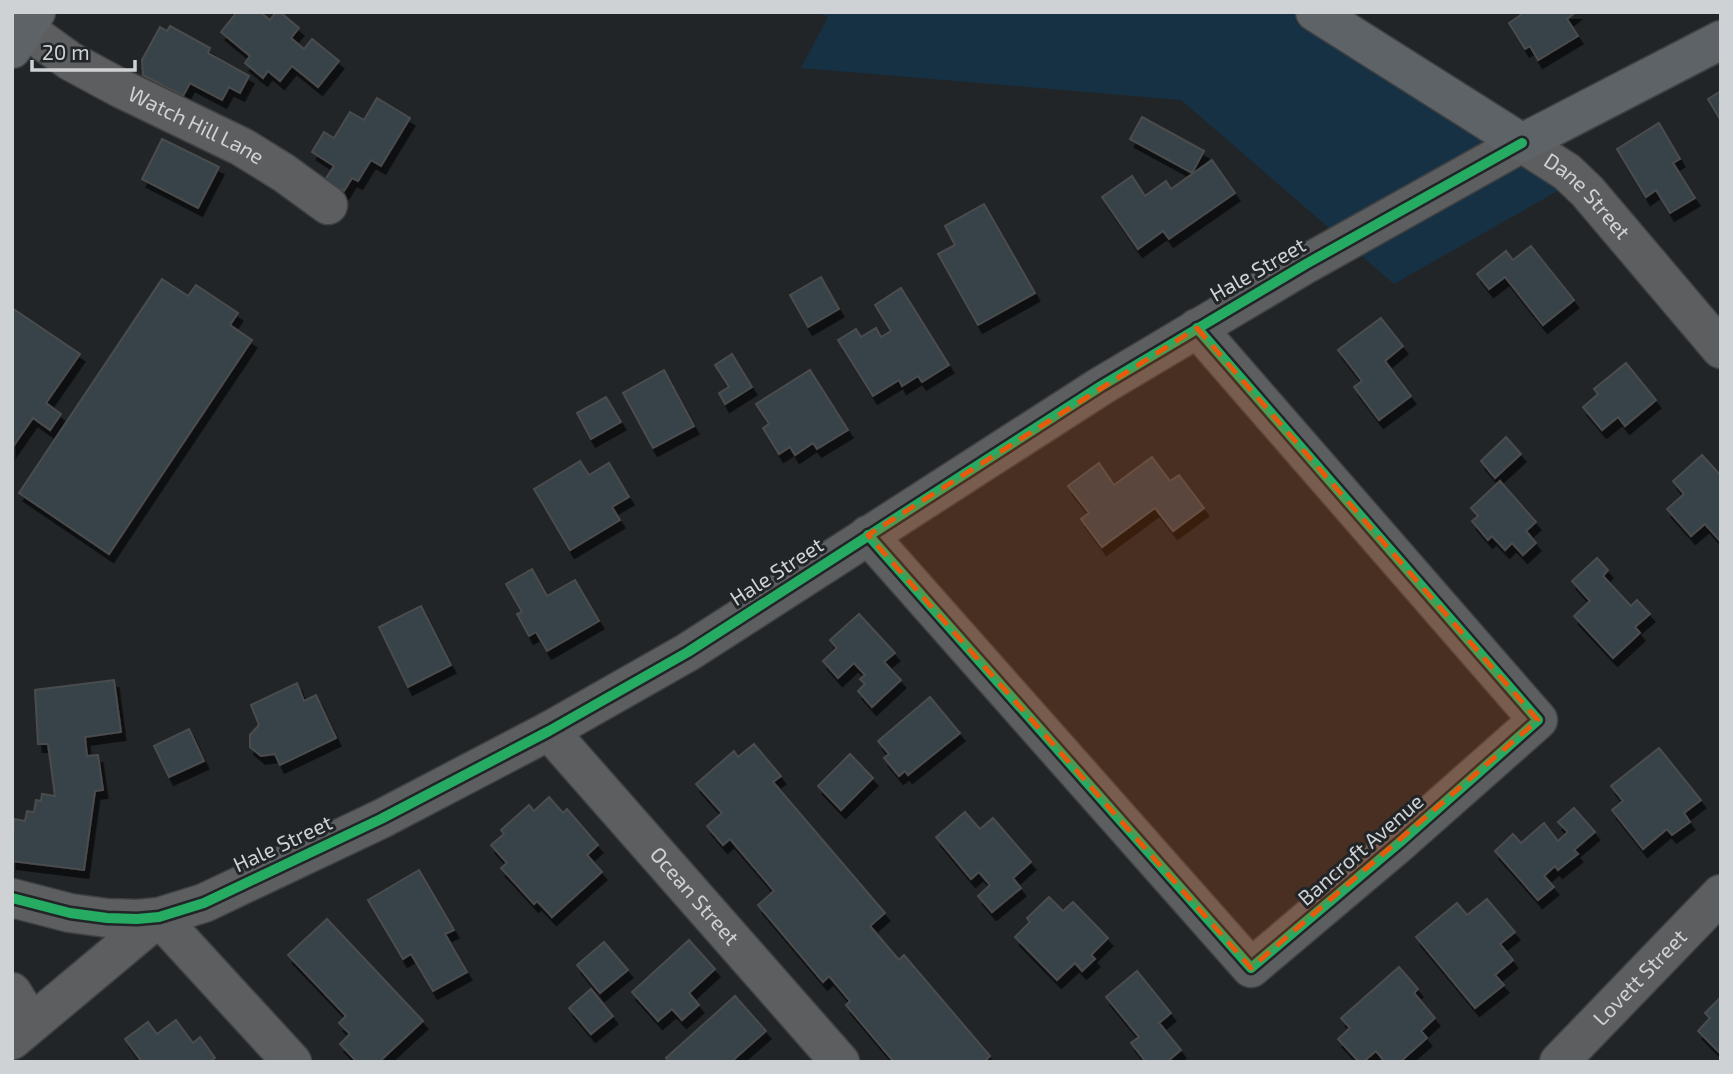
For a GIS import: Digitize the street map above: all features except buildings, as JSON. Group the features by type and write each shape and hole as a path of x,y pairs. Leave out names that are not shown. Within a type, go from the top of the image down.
{"main road":[{"name":"Dane Street","path":"1315,12 1522,143"},
{"name":"Hale Street","path":"1522,143 1721,40"}],"street":[{"name":"Watch Hill Lane","path":"25,30 70,61 120,89 242,147 328,205"},
{"name":"Hale Street","path":"12,898 107,918 137,919 159,916 204,903 369,824 549,731 688,652 1077,401 1306,264 1522,143"},
{"name":"Dane Street","path":"1522,143 1567,172 1587,191 1721,349"},
{"name":"Bancroft Avenue","path":"868,535 1251,968 1399,844 1538,720 1197,328"},
{"name":"Ocean Street","path":"549,731 840,1062"},
{"name":"Lovett Street","path":"1559,1062 1721,894"},
{"path":"19,1018 159,916 292,1062"}],"highlighted area":[{"path":"1197,328 1538,720 1251,968 868,535"}],"shaded area":[{"path":"818,12 1311,12 1561,189 1394,284 1181,100 801,68 828,17"}],"cycle path":[{"path":"12,898 70,913 107,918 159,917 204,903 381,819 549,731 688,652 1101,386 1306,264 1522,143"},
{"path":"868,535 1251,968 1399,843 1538,720 1197,328"}]}
